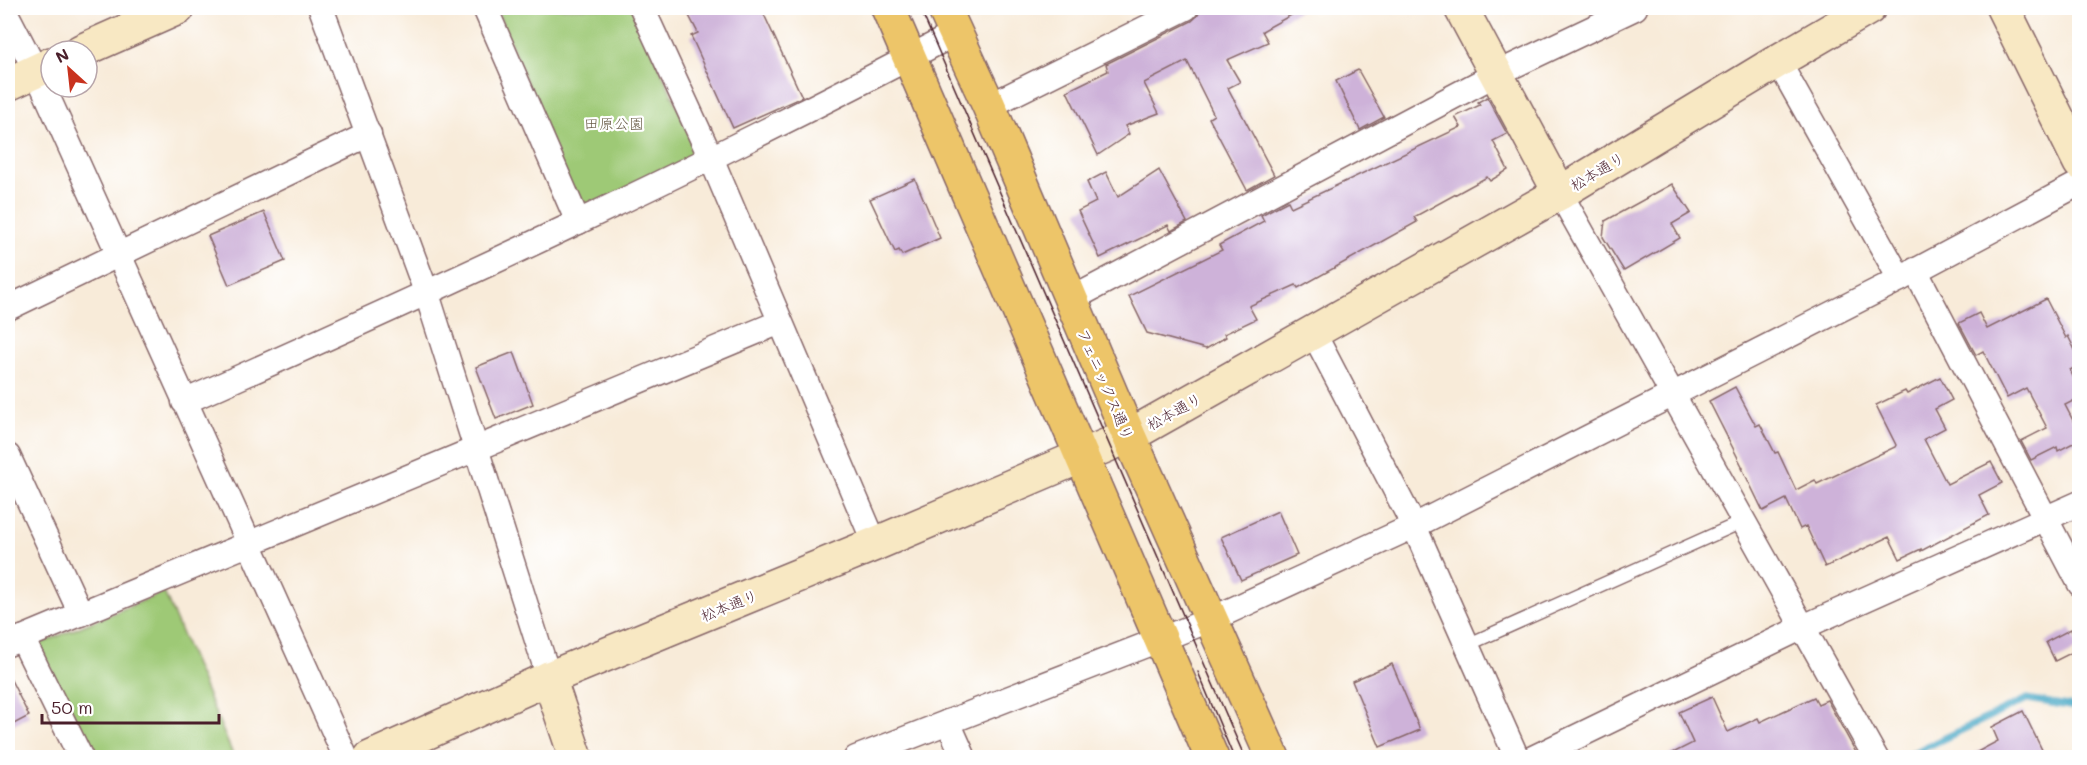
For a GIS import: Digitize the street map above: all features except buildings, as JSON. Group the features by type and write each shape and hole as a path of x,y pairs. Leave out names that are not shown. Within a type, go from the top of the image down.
{"main road":[{"path":"888,8 1212,758"},
{"name":"フェニックス通り","path":"950,20 989,106 1129,436 1273,758"}],"street":[{"path":"99,43 178,8"},
{"path":"321,8 427,294 576,758"},
{"path":"485,8 578,222"},
{"path":"642,8 711,159 875,544"},
{"path":"989,106 1186,8"},
{"path":"1461,8 1560,194 1875,755"},
{"path":"1070,300 1496,74 1635,8"},
{"name":"松本通り","path":"370,758 549,678 875,544 1129,436 1560,194 1869,8"},
{"path":"2002,8 2079,163"},
{"path":"8,17 31,73 118,256 346,758"},
{"path":"184,402 427,294 711,159 909,57 950,20"},
{"path":"1778,61 1907,274 2045,519 2079,584"},
{"path":"8,308 369,134"},
{"path":"856,758 1210,620 1414,526 1907,274 2079,183"},
{"path":"81,758 15,641 780,322"},
{"path":"1313,332 1414,526 1517,758"},
{"path":"8,456 81,614"},
{"path":"1533,758 1803,627 2079,503"},
{"path":"948,722 964,758"}],"lane":[{"path":"1467,645 1744,520"}],"green space":[{"name":"田原公園","path":"496,8 633,8 700,157 580,213"},
{"path":"164,592 234,757 93,757 39,644"}],"waterway":[{"path":"1903,758 2027,699 2080,708"}],"tram line":[{"path":"920,8 1245,758"},
{"path":"1198,672 1234,758"}]}
